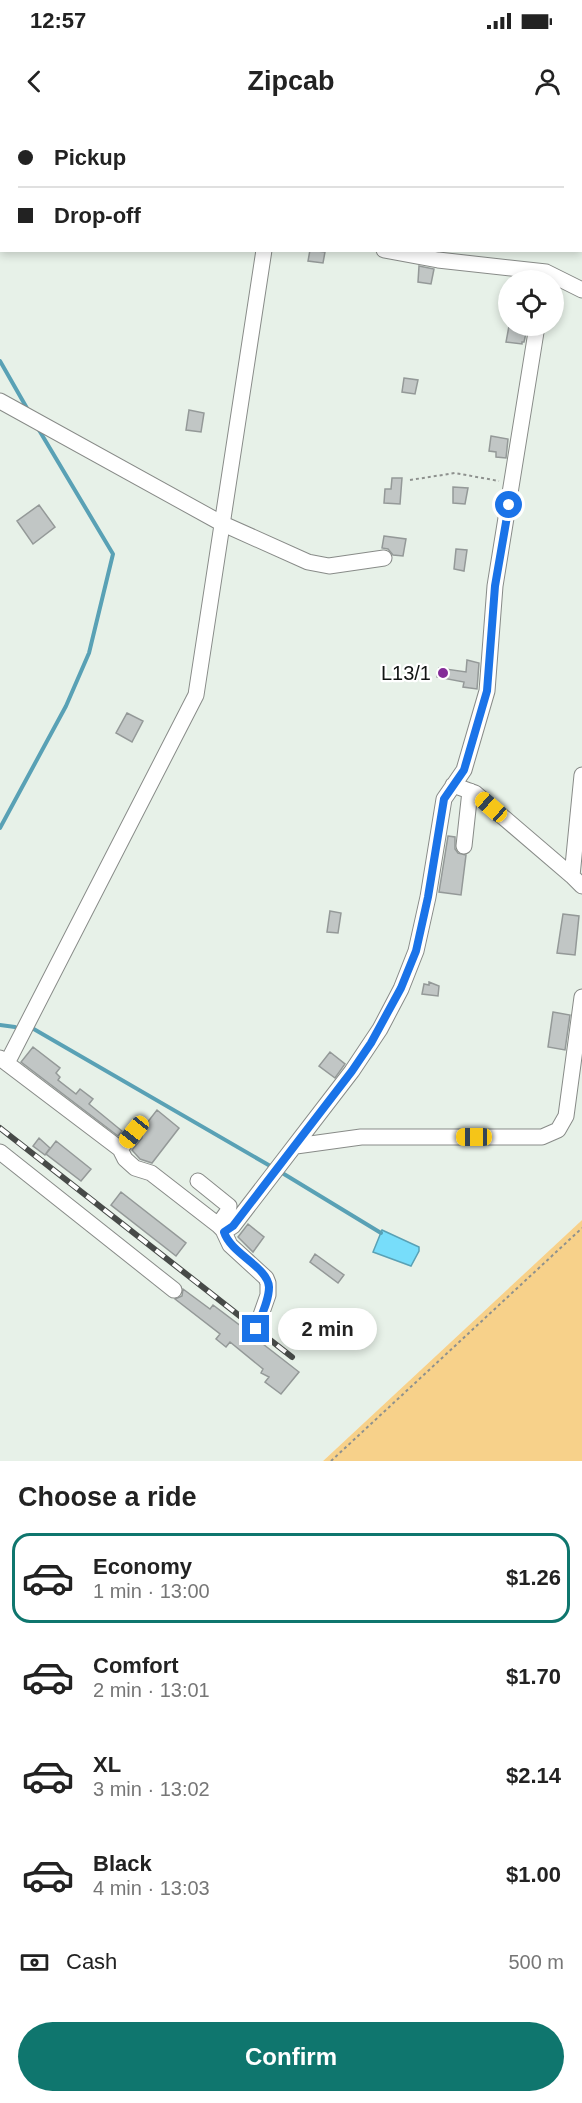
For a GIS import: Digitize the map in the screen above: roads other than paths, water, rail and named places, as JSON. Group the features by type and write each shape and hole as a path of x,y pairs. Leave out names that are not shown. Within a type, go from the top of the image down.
{"lane":[{"path":"255,1332 268,1295 268,1283 261,1273 230,1245 221,1228 151,1173 135,1168 125,1159 120,1149 4,1060 193,703 198,687 264,252"},
{"path":"395,252 505,270"},
{"path":"564,283 582,290"},
{"path":"221,1228 233,1226 352,1071 380,1029 401,988 416,951 428,897 444,799 464,770 487,691 495,586 535,336"},
{"path":"0,401 221,523 319,565 329,566 384,558"},
{"path":"577,881 582,775"},
{"path":"453,785 475,793 577,881"},
{"path":"464,846 470,791"},
{"path":"296,1146 361,1137 543,1137 558,1130 566,1116 582,997"},
{"path":"120,1149 134,1132"},
{"path":"0,1152 174,1290"},
{"path":"198,1181 229,1206 221,1228"}],"water":[{"path":"382,1230 419,1247 411,1266 373,1252"}],"waterway":[{"path":"0,361 28,410"},
{"path":"0,828 66,706 89,653 113,554 39,430"},
{"path":"0,1025 15,1027"},
{"path":"32,1028 272,1167"},
{"path":"279,1171 381,1233"}],"railway":[{"path":"0,1128 292,1357"}],"place":[{"name":"L13/1","path":"443,673"}]}
